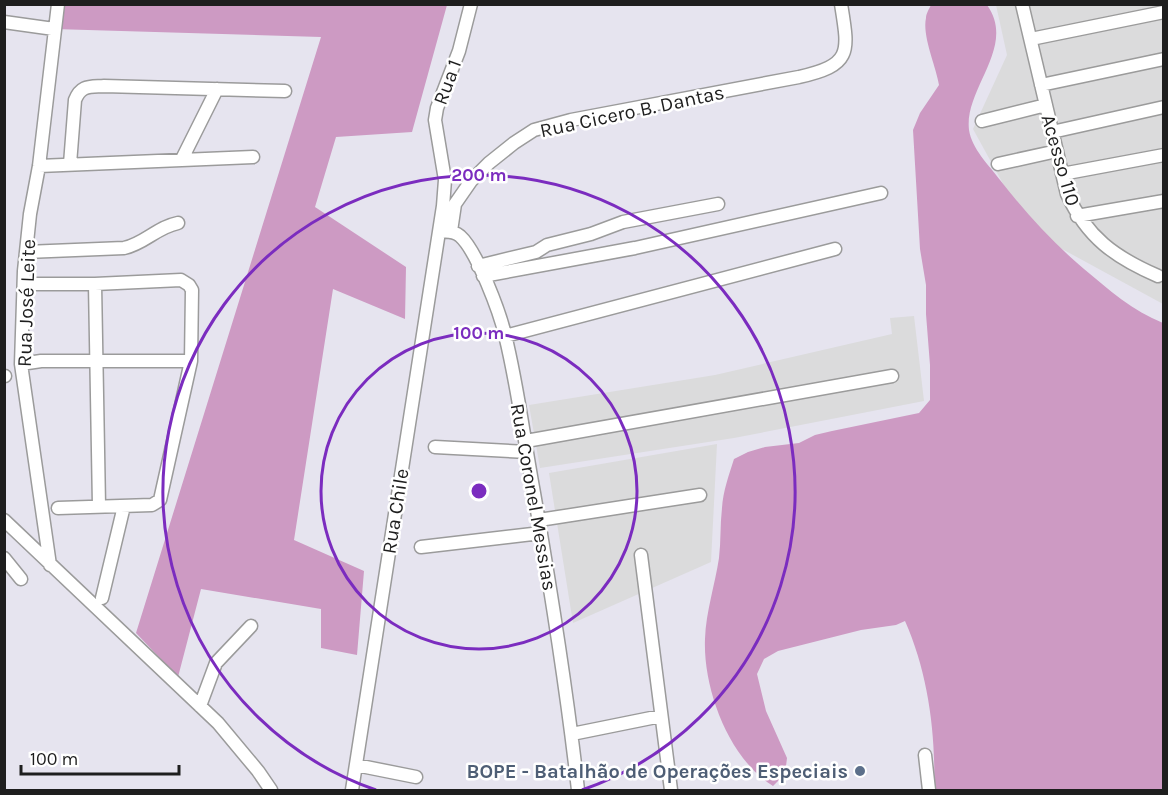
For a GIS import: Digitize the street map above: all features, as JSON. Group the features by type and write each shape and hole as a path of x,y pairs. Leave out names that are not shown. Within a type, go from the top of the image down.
{"street":[{"name":"Rua José Leite","path":"50,565 21,364 23,281 58,4"},
{"name":"Rua 1","path":"445,231 446,180 435,120 437,108 459,51 471,4"},
{"name":"Rua Cicero B. Dantas","path":"445,231 455,204 471,181 514,142 534,130 571,120 819,73 835,65 843,56 848,42 841,4"},
{"name":"Acesso 110","path":"1022,4 1066,194 1077,216 1087,229 1139,268 1158,276"},
{"path":"1031,39 1164,12"},
{"path":"4,22 54,29"},
{"path":"1041,85 1164,59"},
{"path":"69,164 75,100 79,91 85,88 104,86 285,91"},
{"path":"182,159 217,89"},
{"path":"982,121 1046,105"},
{"path":"1052,132 1164,106"},
{"path":"998,164 1057,152"},
{"path":"1062,174 1164,155"},
{"path":"39,166 253,157"},
{"path":"480,271 635,248 881,193"},
{"path":"1077,216 1164,201"},
{"path":"480,271 536,252 547,245 591,234 623,222 718,204"},
{"path":"26,252 124,248 133,246 167,225 178,223"},
{"name":"Rua Coronel Messias","path":"445,231 459,236 468,246 505,336 540,527 572,734 578,790"},
{"name":"Rua Chile","path":"352,790 445,231"},
{"path":"505,336 835,249"},
{"path":"33,284 181,280 192,290 191,361 160,500 152,505 58,508"},
{"path":"95,284 99,506"},
{"path":"21,364 41,361 96,360 191,361"},
{"path":"435,447 527,447 892,376"},
{"path":"421,547 540,527 699,495"},
{"path":"102,598 124,506"},
{"path":"4,520 218,723 271,790"},
{"path":"641,555 671,790"},
{"path":"4,558 21,579"},
{"path":"200,706 216,663 251,626"},
{"path":"572,734 661,716"},
{"path":"925,755 929,790"},
{"path":"356,765 416,777"}],"shaded area":[{"path":"60,5 447,5 412,132 336,137 315,207 406,267 405,319 333,289 294,540 364,571 357,655 321,648 321,609 201,589 178,677 136,633 321,37 54,29"},
{"path":"931,5 987,5 995,21 996,36 993,52 970,114 969,130 973,144 981,156 1030,216 1072,259 1122,299 1163,323 1163,790 934,790 934,747 929,704 920,661 905,621 896,625 861,630 778,651 764,659 757,674 766,711 787,758 785,774 773,786 757,774 744,759 732,741 714,700 706,659 705,639 719,558 724,495 734,459 765,447 799,443 815,435 919,413 930,400 926,285 920,249 913,130 920,113 939,85 925,25"},
{"path":"996,5 1163,5 1163,304 1029,231 973,129 1007,55"},
{"path":"914,316 924,401 734,438 540,468 529,405 715,375 892,334 890,318"},
{"path":"717,444 711,562 573,623 549,473"}],"place":[{"name":"BOPE - Batalhão de Operações Especiais","path":"860,771"}]}
